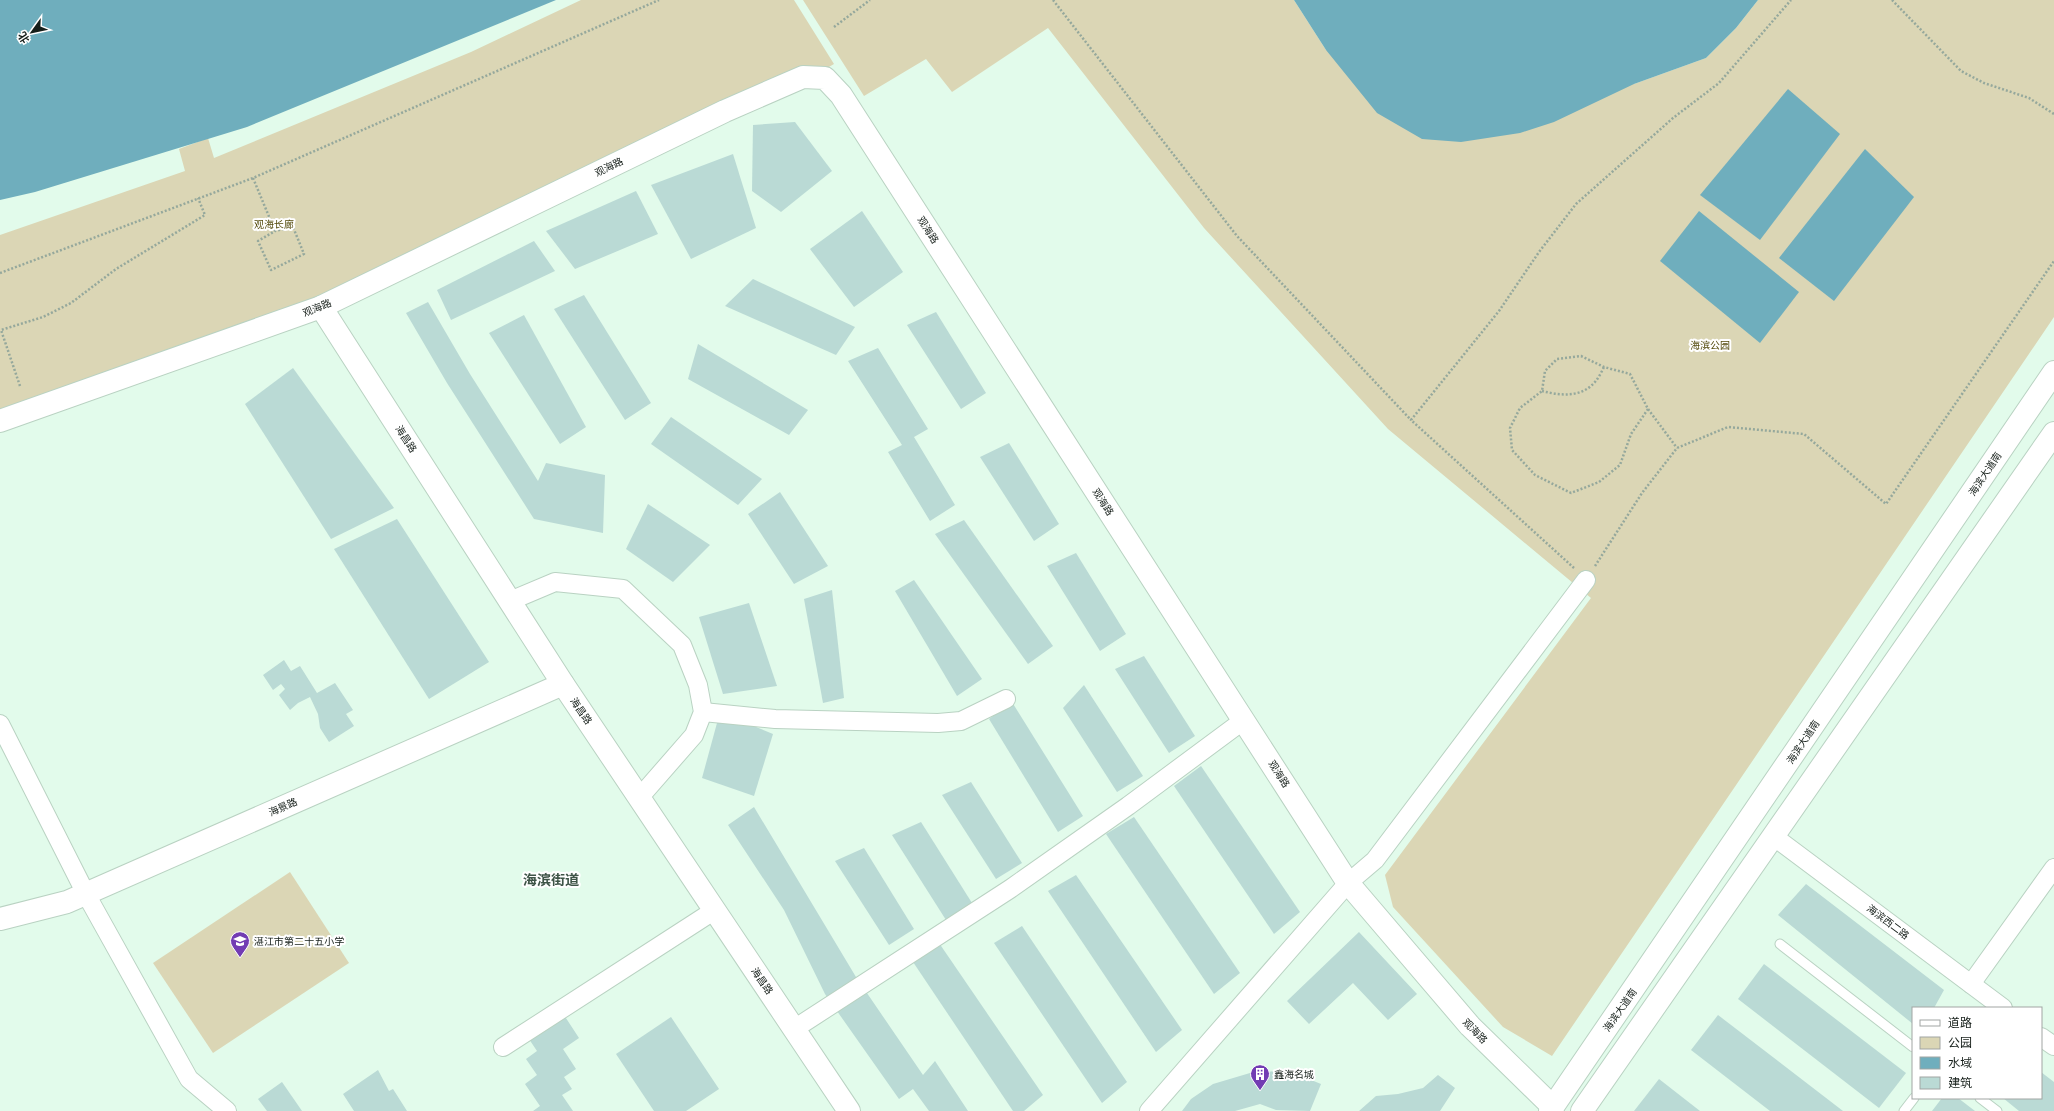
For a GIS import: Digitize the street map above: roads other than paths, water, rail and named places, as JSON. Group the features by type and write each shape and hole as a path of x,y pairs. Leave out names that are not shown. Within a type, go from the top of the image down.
{"street":[{"name":"观海路","path":"0,421 321,307 725,111 804,76 825,78 841,95 1348,883 1470,1026 1552,1109"},
{"name":"海昌路","path":"321,307 563,684 849,1111"},
{"name":"海滨大道南","path":"1552,1109 2054,372"},
{"path":"1582,1111 2054,433"},
{"path":"1149,1111 1348,883 1375,860 1586,580"},
{"path":"510,601 555,582 623,589 682,645 698,685 703,712 694,735 639,798"},
{"name":"海景路","path":"0,919 67,902 563,684"},
{"path":"703,712 775,719 938,723 961,721 1006,699"},
{"path":"794,1029 1016,885 1128,806 1244,720"},
{"path":"0,724 86,894 189,1079 224,1110"},
{"name":"海滨西二路","path":"1773,836 2002,1007"},
{"path":"1971,984 2054,868"},
{"path":"503,1047 715,910"},
{"path":"2042,1038 2054,1046"}],"lane":[{"path":"1780,944 1912,1046"},
{"path":"1904,1111 1913,1099"},
{"path":"1981,1099 1997,1111"}],"water":[{"path":"0,0 556,0 247,127 35,192 0,200"},
{"path":"1294,0 1758,0 1736,28 1706,58 1634,84 1554,122 1520,133 1461,142 1422,139 1377,113 1326,50"},
{"path":"1788,89 1840,134 1760,240 1700,195"},
{"path":"1865,149 1914,197 1834,301 1779,258"},
{"path":"1699,211 1799,292 1760,343 1660,261"}],"place":[{"name":"湛江市第二十五小学","path":"240,958"},
{"name":"鑫海名城","path":"1260,1091"}],"district":[{"name":"海滨街道","path":"551,880"}],"park label":[{"name":"观海长廊","path":"274,224"},
{"name":"海滨公园","path":"1710,345"}]}
